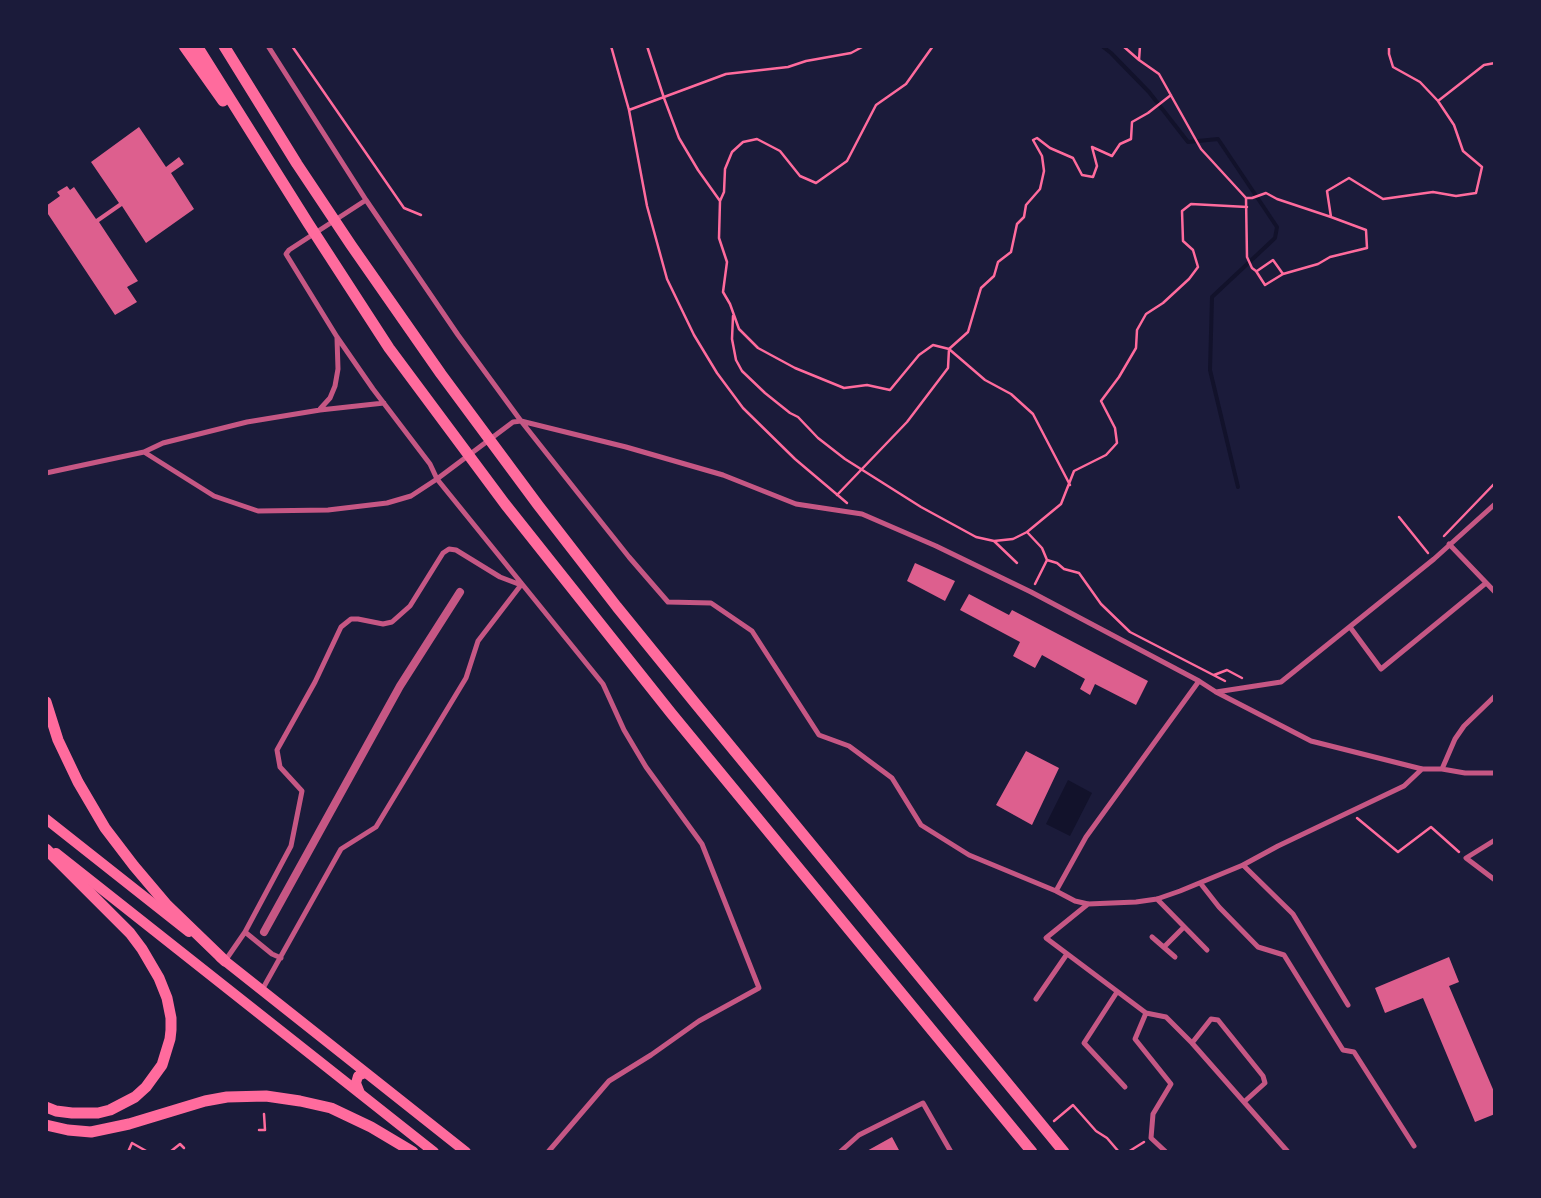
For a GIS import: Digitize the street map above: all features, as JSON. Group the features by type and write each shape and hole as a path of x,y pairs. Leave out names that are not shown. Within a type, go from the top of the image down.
{"highway":[{"path":"184,46 308,223"},
{"path":"197,46 389,348 505,504 671,713 1032,1152"},
{"path":"224,46 297,164 351,245 441,374 538,505 695,703 1064,1152"},
{"path":"46,702 58,740 78,782 105,828 166,904 225,961"},
{"path":"46,819 466,1152"},
{"path":"46,847 434,1152"},
{"path":"46,847 130,933 142,949 160,978 171,1018 169,1046 162,1066 146,1087 134,1097 110,1110 98,1113 72,1114 46,1107"},
{"path":"360,1093 356,1083 358,1076 365,1072 369,1074"},
{"path":"46,1125 74,1131 91,1132 129,1124 182,1106 205,1101 227,1097 266,1096 331,1108 371,1127 413,1152"}],"street":[{"path":"268,46 366,200 458,335 521,421 629,558 668,602 710,603 752,631 819,735 849,746 892,778 921,825 937,836 969,855 1056,891 1075,901 1088,904 1136,902 1157,899 1201,884 1243,865 1404,786 1422,769"},
{"path":"366,200 289,250 286,254 337,337 430,464 437,479 603,684 624,730 646,767 702,844 759,988 700,1021 651,1056 609,1081 548,1152"},
{"path":"320,410 330,398 335,386 338,369 337,337"},
{"path":"46,473 144,452 163,444 247,422 320,410 384,403"},
{"path":"144,452 214,496 258,511 328,510 387,503 411,496 437,479 513,422 521,421 626,447 722,476 796,504 862,514 936,546 1031,592 1311,741 1422,769 1495,773"},
{"path":"1216,692 1282,682 1434,559 1495,504"},
{"path":"1450,544 1495,592"},
{"path":"225,961 245,932 291,846 302,791 280,767 277,750 315,682 341,627 352,619 383,624 392,622 410,606 443,553 449,549 456,550 500,577 521,585"},
{"path":"1350,626 1381,669 1486,583"},
{"path":"262,990 341,849 376,827 466,678 478,641 521,585"},
{"path":"264,932 400,686 460,592"},
{"path":"1056,891 1086,837 1199,681"},
{"path":"1442,769 1455,739 1464,726 1495,696"},
{"path":"1495,840 1466,858 1495,880"},
{"path":"1243,865 1293,914 1348,1006"},
{"path":"1201,884 1219,907 1258,948 1284,955 1343,1050 1354,1052 1414,1146"},
{"path":"1157,899 1206,950"},
{"path":"1088,904 1046,938 1146,1013 1166,1017 1192,1043 1288,1152"},
{"path":"1164,947 1184,927"},
{"path":"245,932 272,954 281,958"},
{"path":"1152,937 1175,957"},
{"path":"1036,999 1067,954"},
{"path":"1117,992 1084,1043 1125,1086"},
{"path":"1146,1013 1135,1039 1171,1084 1153,1114 1151,1138 1166,1152"},
{"path":"1192,1043 1211,1019 1218,1020 1263,1076 1265,1083 1244,1102"},
{"path":"840,1152 859,1135 923,1103 951,1152"}],"path":[{"path":"292,46 404,208 421,215"},
{"path":"610,46 629,110 647,206 667,279 694,335 717,373 744,408 795,459 862,514"},
{"path":"648,46 679,138 698,170 720,201"},
{"path":"629,110 726,74 788,67 806,61 851,53 864,46"},
{"path":"933,46 906,84 876,105 847,161 816,182 800,176 780,150 757,139 743,142 732,152 726,168 724,192 720,201 719,238 727,262 723,292 730,304 739,329 758,348 795,368 844,388 867,386 890,390 919,355 933,346 949,349 985,380 1011,394 1033,414 1070,485"},
{"path":"1123,46 1159,74 1192,136 1201,149 1246,198 1247,257 1264,285 1283,274 1318,264 1330,257 1367,248 1366,230 1277,199 1266,193 1246,198"},
{"path":"1139,60 1140,46"},
{"path":"1332,217 1327,192 1349,178 1383,199 1433,192 1456,196 1476,193 1482,167 1463,151 1454,125 1438,101 1420,82 1393,67 1388,54 1389,46"},
{"path":"1438,101 1484,65 1495,63"},
{"path":"837,495 907,422 948,368 949,349 968,332 981,288 994,276 998,262 1011,252 1017,224 1024,216 1026,205 1040,189 1044,170 1042,156 1032,140 1037,138 1050,148 1073,158 1082,175 1093,177 1097,166 1092,147 1112,156 1120,144 1131,139 1132,122 1148,113 1171,95"},
{"path":"733,313 732,339 736,360 742,371 790,413 798,417 830,449 921,507 976,537 994,541 1013,539 1027,532 1061,504 1074,471 1106,455 1117,443 1115,428 1101,401 1119,377 1136,348 1137,330 1146,314 1170,297 1189,279 1198,267 1193,250 1183,240 1182,212 1191,204 1247,207"},
{"path":"1256,271 1273,260 1283,274"},
{"path":"1441,538 1495,483"},
{"path":"1399,517 1434,559"},
{"path":"1027,532 1042,548 1047,560 1056,563 1064,569 1079,573 1101,604 1130,632 1226,681"},
{"path":"994,541 1017,563"},
{"path":"1031,592 1047,560"},
{"path":"1214,675 1227,670 1245,680 1235,680"},
{"path":"1350,812 1398,852 1431,827 1466,858"},
{"path":"1066,1111 1073,1106 1096,1131 1108,1138 1119,1152"},
{"path":"259,1130 265,1130 264,1114"},
{"path":"1128,1152 1151,1138"},
{"path":"128,1152 132,1143 148,1152"},
{"path":"170,1152 180,1144 184,1148"}],"shaded area":[{"path":"1068,780 1092,793 1070,836 1046,824"}],"building":[{"path":"139,127 166,167 179,157 184,164 171,173 194,209 146,243 122,206 99,222 138,281 127,287 137,302 115,315 46,211 46,206 60,196 57,192 67,186 70,190 74,187 96,219 119,203 91,162"},
{"path":"915,563 955,581 945,601 907,581"},
{"path":"969,594 1009,615 1012,610 1148,681 1136,705 1095,684 1090,695 1080,689 1085,679 1042,655 1035,668 1013,656 1020,642 960,610"},
{"path":"1026,751 1059,768 1032,825 996,805"},
{"path":"1449,957 1459,982 1449,986 1495,1094 1495,1114 1475,1122 1423,998 1385,1013 1375,988"},
{"path":"892,1137 900,1152 865,1152"}],"waterway":[{"path":"1102,46 1149,92 1188,142 1218,139 1277,227 1275,238 1212,297 1210,370 1238,487"}]}
